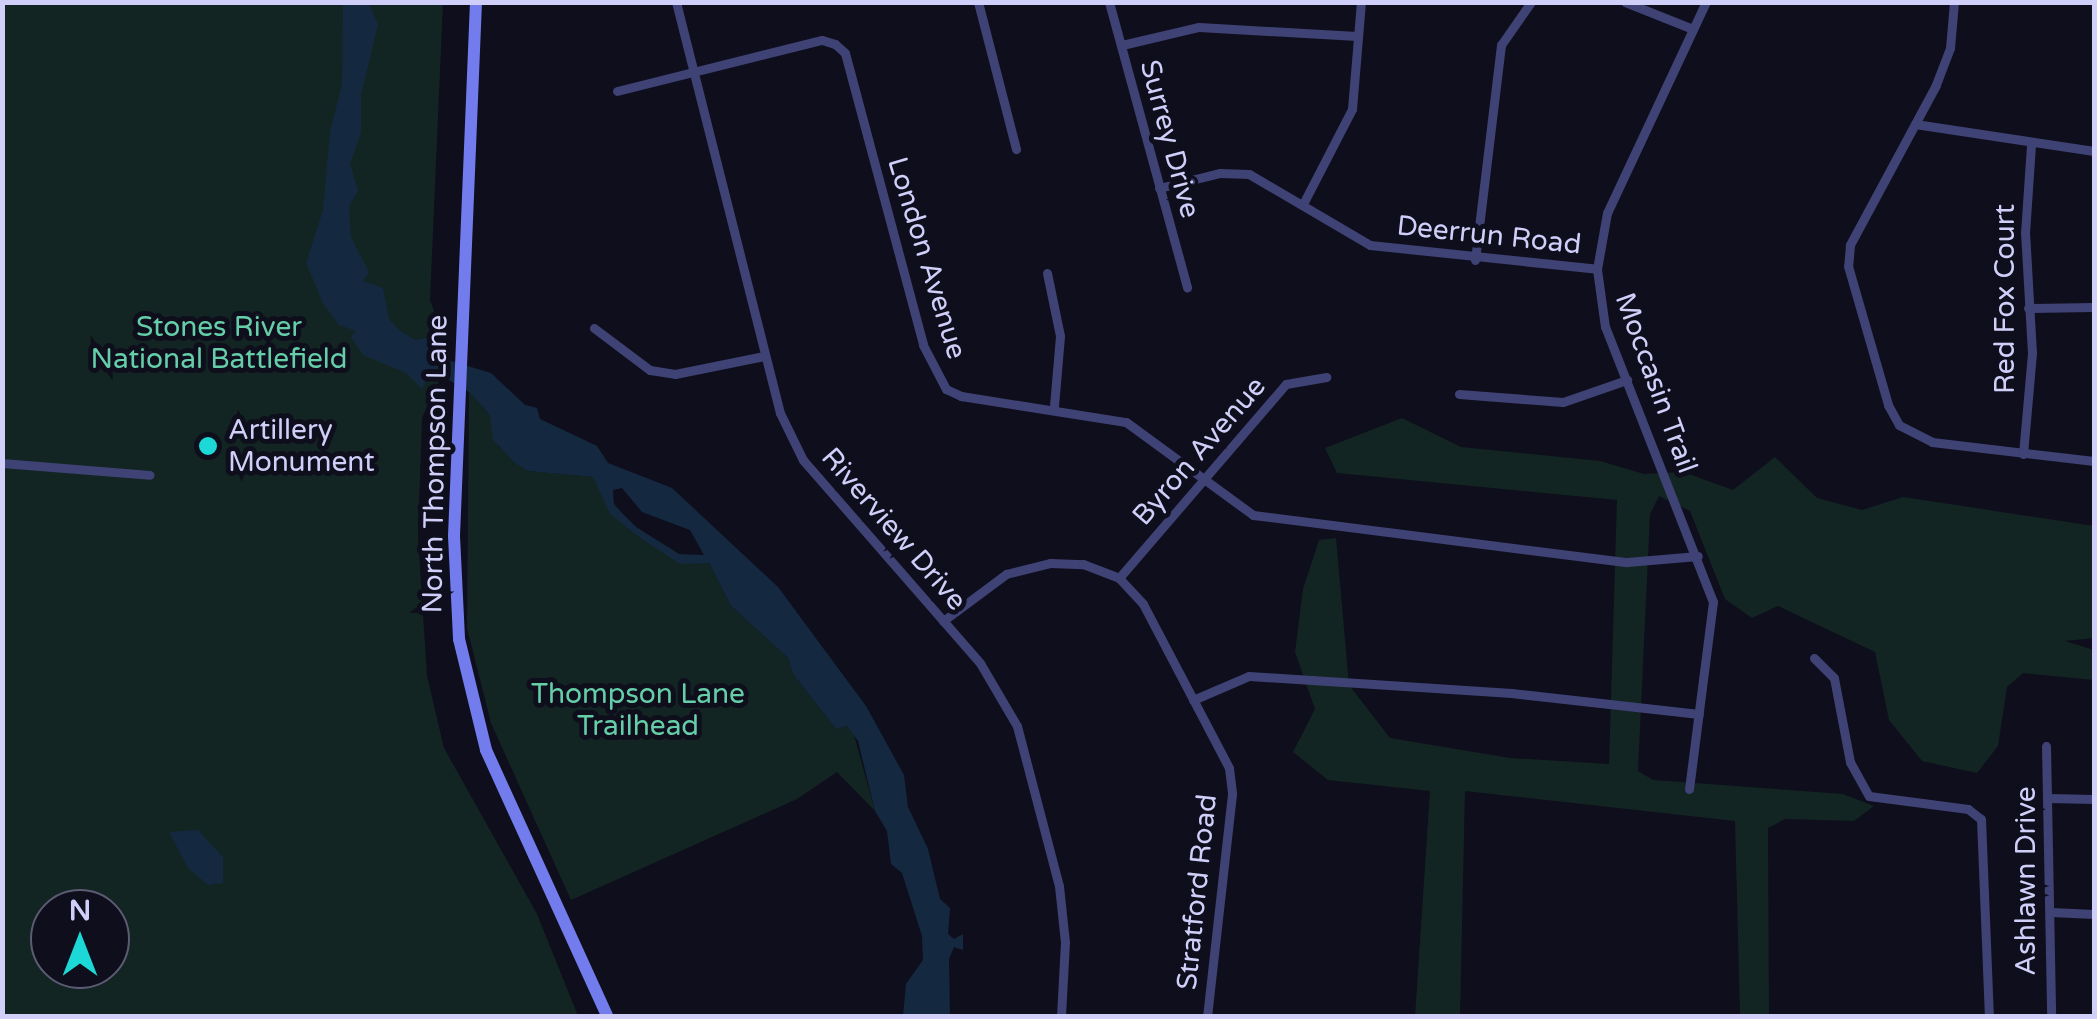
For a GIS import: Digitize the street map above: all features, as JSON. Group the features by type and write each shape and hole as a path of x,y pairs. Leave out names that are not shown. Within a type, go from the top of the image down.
{"main road":[{"name":"North Thompson Lane","path":"476,2 453,585 465,681 503,791 607,1016"}],"street":[{"name":"Riverview Drive","path":"676,2 690,73 764,356 804,460 998,690 1028,754 1059,886 1066,942 1061,1016"},
{"name":"Surrey Drive","path":"1109,2 1187,288"},
{"path":"1304,202 1352,109 1361,2"},
{"path":"1476,260 1495,72 1501,45 1531,2"},
{"path":"1625,2 1693,29"},
{"name":"Moccasin Trail","path":"1689,789 1714,602 1605,327 1597,268 1607,213 1706,2"},
{"path":"1954,2 1950,48 1915,124 1860,217 1849,255 1888,406 1913,437 2094,461"},
{"path":"982,3 1016,148"},
{"path":"1122,45 1199,27 1358,36"},
{"name":"London Avenue","path":"690,73 822,40 835,44 844,53 935,372 961,396 1054,406 1144,430 1253,515 1627,562 1698,556"},
{"path":"617,91 690,73"},
{"path":"1915,124 2094,151"},
{"name":"Red Fox Court","path":"2022,454 2032,353 2028,308 2031,144"},
{"name":"Deerrun Road","path":"1160,188 1234,172 1304,202 1354,240 1476,260 1597,268"},
{"path":"1047,273 1060,336 1054,406"},
{"path":"2028,308 2094,307"},
{"path":"594,328 628,356 662,372 764,356"},
{"name":"Byron Avenue","path":"1119,578 1286,384 1326,377"},
{"path":"1459,394 1563,402 1627,380"},
{"path":"2,463 150,474"},
{"path":"943,621 1028,565 1082,564 1119,578"},
{"name":"Stratford Road","path":"1119,578 1143,604 1220,746 1232,794 1207,1016"},
{"path":"1814,658 1834,678 1850,762 1869,796 1968,809 1981,818 1989,1016"},
{"path":"1193,700 1235,678 1511,693 1699,714"},
{"name":"Ashlawn Drive","path":"2046,746 2051,1016"},
{"path":"2048,798 2094,799"},
{"path":"2051,912 2094,914"}],"green space":[{"name":"Stones River National Battlefield","path":"2,3 443,3 430,300 444,339 442,375 422,418 418,536 427,676 444,748 537,914 578,1016 3,1016"},
{"name":"Thompson Lane Trailhead","path":"469,392 490,415 498,446 529,471 593,477 643,540 680,563 709,563 731,606 788,658 793,674 836,729 847,726 854,735 875,811 837,772 797,799 571,900 491,723 467,628"},
{"path":"1402,418 1461,447 1600,461 1644,474 1683,472 1733,490 1775,457 1817,498 1862,510 1903,497 2094,526 2094,638 2065,641 2094,650 2094,680 2023,673 2007,687 1998,746 1977,773 1922,761 1889,720 1875,652 1778,606 1752,618 1725,599 1690,511 1659,496 1650,514 1638,771 1653,780 1843,794 1874,806 1854,821 1785,819 1768,828 1769,1016 1740,1016 1735,821 1465,791 1460,1016 1415,1016 1430,791 1328,780 1293,752 1315,709 1295,652 1303,589 1319,540 1336,538 1349,685 1390,738 1510,758 1609,764 1617,500 1337,473 1325,448"}],"water":[{"path":"343,3 369,3 378,24 361,95 361,133 350,164 358,191 349,206 351,237 369,272 363,281 383,288 389,319 415,340 431,337 428,354 491,373 525,405 537,408 540,419 597,446 608,463 672,488 778,587 866,706 904,775 908,807 928,849 940,899 950,908 948,934 954,939 963,934 963,950 954,947 949,959 950,1016 903,1016 906,984 923,960 922,936 902,873 891,864 887,831 875,811 858,741 847,726 836,729 793,674 788,658 731,606 709,563 680,564 643,540 610,514 593,477 528,471 514,462 493,440 490,415 469,392 447,379 426,380 422,389 406,373 363,355 351,337 356,331 339,325 323,303 306,263 323,210 330,132 342,84","holes":["622,488 642,512 690,530 704,555 679,554 636,527 614,505 613,490"]},
{"path":"198,830 223,857 223,883 208,885 188,868 169,832"}],"place":[{"name":"Artillery Monument","path":"208,446"}]}
